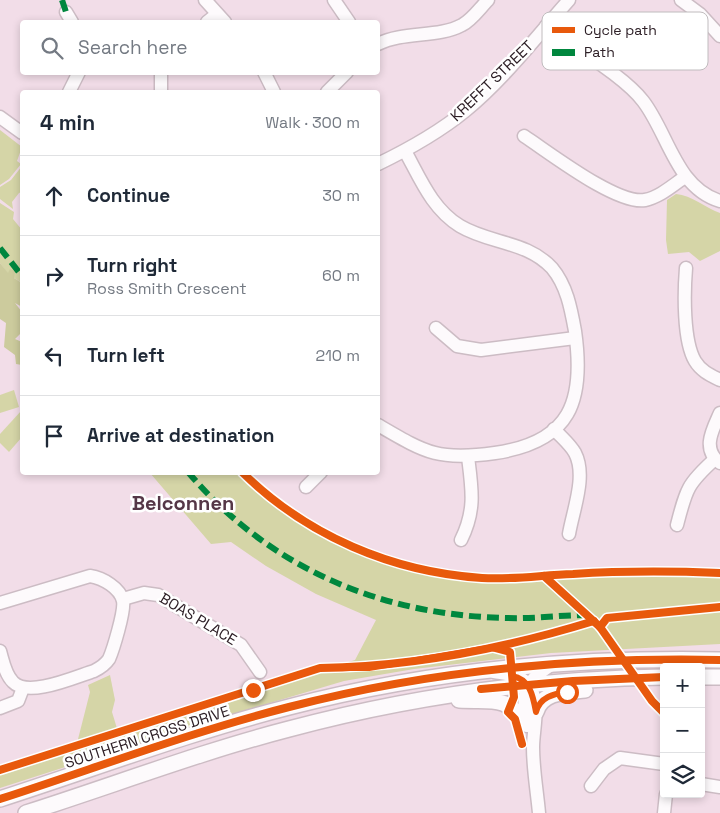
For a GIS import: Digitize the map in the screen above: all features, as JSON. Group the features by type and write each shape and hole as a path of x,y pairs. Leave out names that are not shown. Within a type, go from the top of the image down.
{"main road":[{"path":"655,658 720,652"},
{"name":"SOUTHERN CROSS DRIVE","path":"0,799 288,707 402,683 484,670 554,663 655,658 720,660"},
{"path":"705,677 720,678"},
{"path":"536,712 541,702 550,696 614,686 637,678"},
{"path":"26,813 290,729 435,698 481,689 528,684 660,678"},
{"path":"435,698 499,701 510,705 518,712 526,724"}],"street":[{"path":"205,0 221,18"},
{"path":"334,0 348,20"},
{"path":"380,43 396,36 452,29 467,22 488,0"},
{"name":"KREFFT STREET","path":"559,12 570,0"},
{"path":"681,0 697,12"},
{"name":"KREFFT STREET","path":"380,163 437,132 466,110 507,70 542,31"},
{"path":"605,70 637,94 653,115 685,177 702,192 720,201"},
{"path":"71,90 78,75"},
{"path":"161,75 162,90"},
{"path":"266,75 273,90"},
{"path":"329,90 344,75"},
{"path":"0,117 20,132"},
{"path":"524,136 614,194 633,200 645,200 657,196 685,177"},
{"path":"380,426 428,452 452,457 468,457 527,446 554,429 572,406 578,384 579,368 576,338 568,296 552,269 534,254 521,247 474,233 447,217 430,198 405,151"},
{"path":"686,268 684,301 691,352 700,368 720,380"},
{"path":"436,328 457,346 481,350 576,338"},
{"path":"677,525 685,493 690,483 718,461 709,446 710,436 720,413"},
{"path":"554,429 575,454 580,471 569,534"},
{"path":"461,540 468,525 472,503 468,457"},
{"path":"306,487 317,475"},
{"path":"0,603 90,576 105,581 118,591 123,599 123,609 110,654 101,668 37,688 23,688 12,681 0,650"},
{"name":"BOAS PLACE","path":"123,599 144,593 158,594 241,645 260,672"},
{"path":"533,747 526,724 524,696 528,684 534,676 554,663"},
{"path":"484,670 519,677 528,684 536,712 533,747 539,813"},
{"path":"0,708 18,701 23,688"},
{"path":"591,786 604,769 620,758 660,763"},
{"path":"705,785 720,787"},
{"path":"664,813 666,798"}],"green space":[{"path":"0,130 20,145 17,161 20,165 9,179 0,185"},
{"path":"20,169 20,193 12,202 13,209 0,199 0,187 11,180"},
{"path":"676,194 693,199 720,213 720,251 700,261 689,252 668,254 666,240 667,200"},
{"path":"0,203 14,212 13,219 20,228 20,282 8,274 0,263"},
{"path":"0,263 8,273 10,269 15,271 14,278 20,282 20,306 15,303 20,309 20,334 15,339 20,341 20,365 16,364 15,355 4,347 6,323 0,319"},
{"path":"14,390 19,407 0,413 0,395"},
{"path":"20,412 20,439 9,452 0,443 0,434"},
{"path":"152,475 240,475 291,516 320,534 350,549 382,561 448,577 482,581 516,581 609,574 665,573 720,575 720,644 551,653 414,669 344,681 196,725 0,788 0,771 76,747 90,692 88,685 110,675 115,700 112,712 119,735 355,660 376,620 316,594 266,566 231,542 211,544"}],"marked path":[{"path":"62,0 66,12"},
{"path":"0,248 20,273"},
{"path":"191,475 220,506 255,535 292,560 332,581 373,597 417,608 462,615 518,618 587,615"}],"cycle path":[{"path":"245,475 267,495 294,515 323,532 353,547 384,559 416,568 482,578 628,572 720,573"},
{"path":"544,576 600,627 652,701 660,709"},
{"path":"600,627 607,618 720,607"},
{"path":"0,770 320,668 390,664 459,654 527,640 594,621"},
{"path":"495,648 510,652 514,697 508,712 515,719 522,744"},
{"path":"0,799 180,739 252,717 342,694 449,675 503,668 611,661 720,660"},
{"path":"481,689 573,681 660,677"}],"district":[{"name":"Belconnen","path":"183,503"}],"route":[{"path":"253,690 320,668 369,668 494,647 510,652 512,676 519,677 528,684 534,699 536,712 538,706 545,699 567,692"}]}
